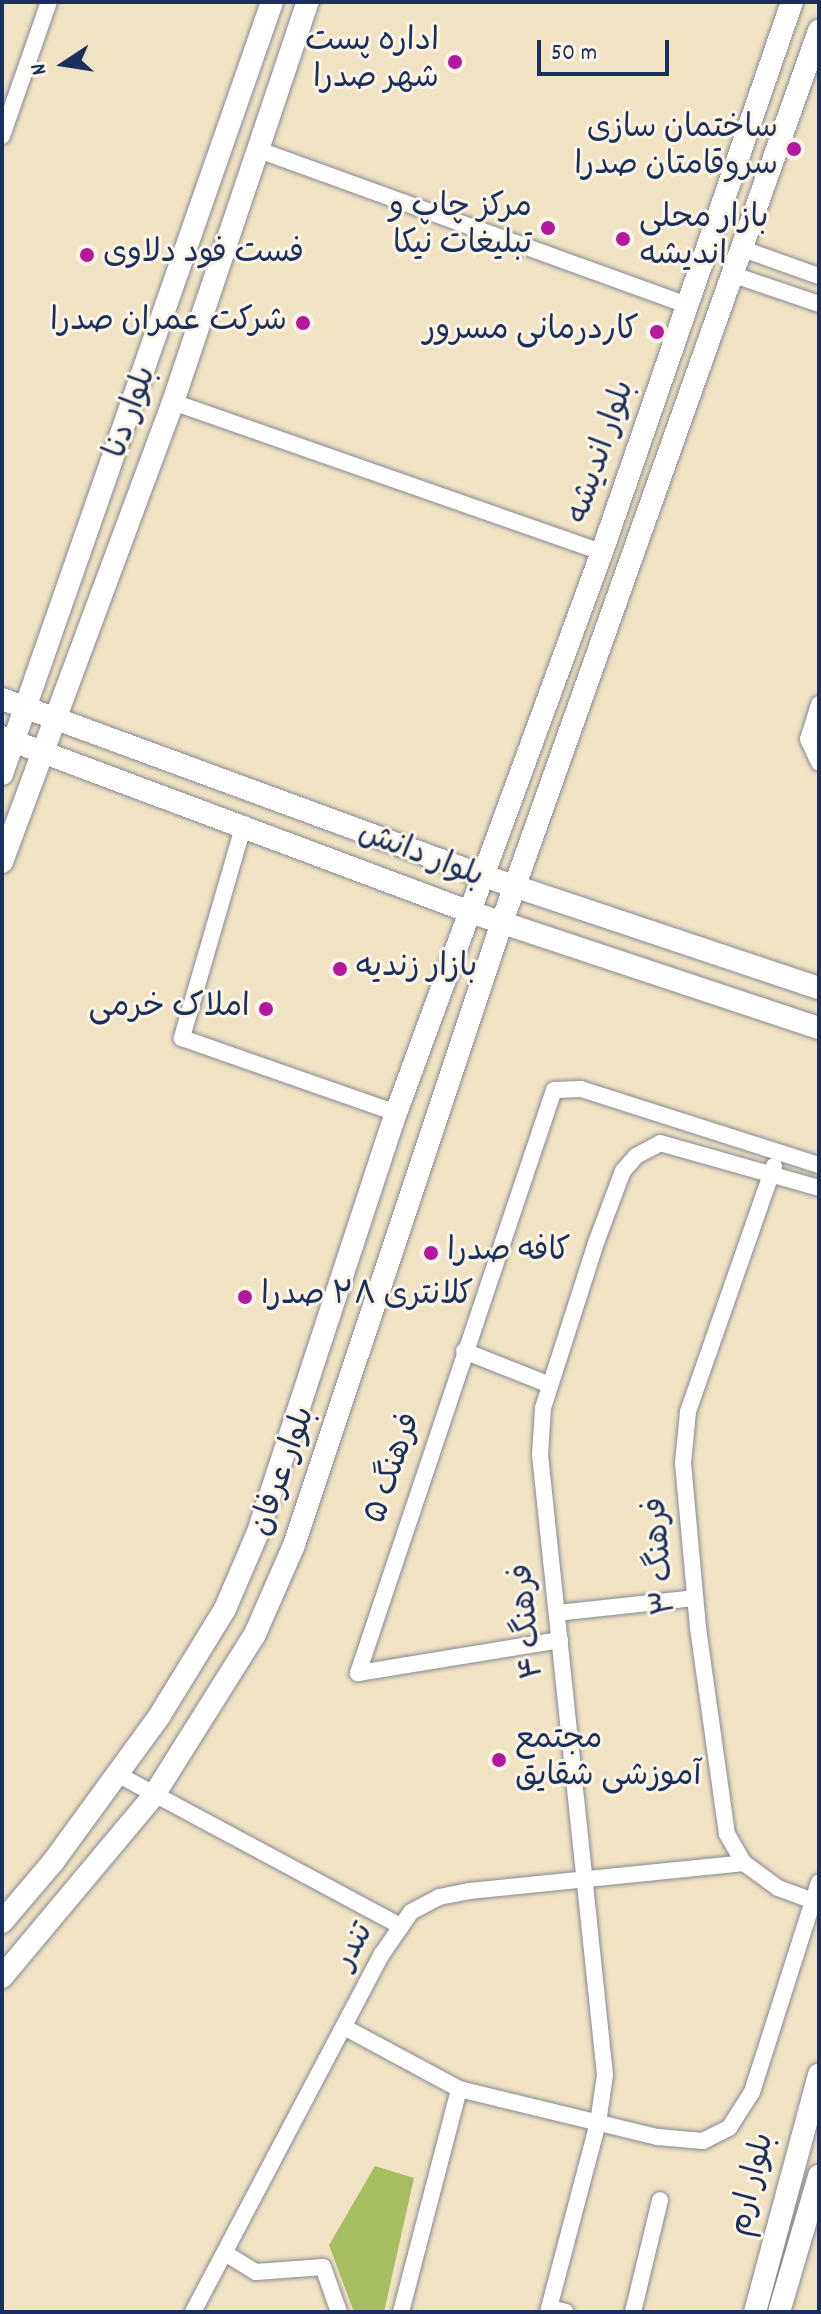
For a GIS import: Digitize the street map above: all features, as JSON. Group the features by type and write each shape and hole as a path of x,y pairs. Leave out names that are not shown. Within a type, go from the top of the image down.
{"street":[{"path":"2,136 49,2"},
{"name":"بلوار دنا","path":"2,774 8,739 24,707 272,2"},
{"name":"بلوار دنا","path":"2,862 52,718 173,402 308,2"},
{"name":"بلوار اندیشه","path":"467,911 602,552 792,2"},
{"name":"بلوار اندیشه","path":"502,922 819,31"},
{"path":"256,149 687,305"},
{"path":"743,249 819,276"},
{"path":"734,275 819,304"},
{"path":"173,402 602,552"},
{"name":"بلوار دانش","path":"2,699 481,875 819,988"},
{"path":"816,712 808,739 819,763"},
{"name":"بلوار دانش","path":"8,739 244,824 467,911 819,1028"},
{"path":"244,824 182,1038 396,1113"},
{"name":"بلوار عرفان","path":"2,1922 117,1774 225,1609 288,1454 396,1113 467,911"},
{"name":"بلوار عرفان","path":"2,1977 154,1795 255,1634 294,1545 502,922"},
{"name":"فرهنگ ۵","path":"560,1640 358,1673 554,1090 581,1089 779,1152"},
{"name":"فرهنگ ۴","path":"554,2311 598,2123 605,2075 540,1455 543,1408 623,1171 636,1156 660,1143 771,1173"},
{"path":"779,1152 819,1165"},
{"name":"فرهنگ ۳","path":"779,1152 688,1412 683,1463 695,1598 727,1834 744,1863 778,1888 813,1901"},
{"path":"771,1173 819,1188"},
{"path":"464,1351 550,1385"},
{"path":"557,1613 695,1598"},
{"path":"117,1774 401,1926"},
{"name":"تندر","path":"193,2312 344,2027 411,1912 439,1897 585,1876 744,1863"},
{"path":"344,2027 459,2089 598,2123 703,2141 729,2128 752,2092 819,1882"},
{"name":"بلوار ارم","path":"755,2312 819,2074"},
{"path":"401,2312 459,2089"},
{"name":"بلوار ارم","path":"779,2312 819,2176"},
{"path":"633,2312 660,2200"},
{"path":"225,2253 256,2272 323,2267 339,2312"}],"green space":[{"path":"375,2166 414,2178 384,2312 354,2312 329,2245"}],"place":[{"name":"اداره پست شهر صدرا","path":"455,62"},
{"name":"ساختمان سازی سروقامتان صدرا","path":"794,149"},
{"name":"مرکز چاپ و تبلیغات نیکا","path":"548,228"},
{"name":"بازار محلی اندیشه","path":"623,239"},
{"name":"فست فود دلاوی","path":"87,255"},
{"name":"شرکت عمران صدرا","path":"303,323"},
{"name":"کاردرمانی مسرور","path":"657,332"},
{"name":"بازار زندیه","path":"340,969"},
{"name":"املاک خرمی","path":"266,1009"},
{"name":"کافه صدرا","path":"431,1253"},
{"name":"کلانتری ۲۸ صدرا","path":"245,1297"},
{"name":"مجتمع آموزشی شقایق","path":"499,1760"}]}
